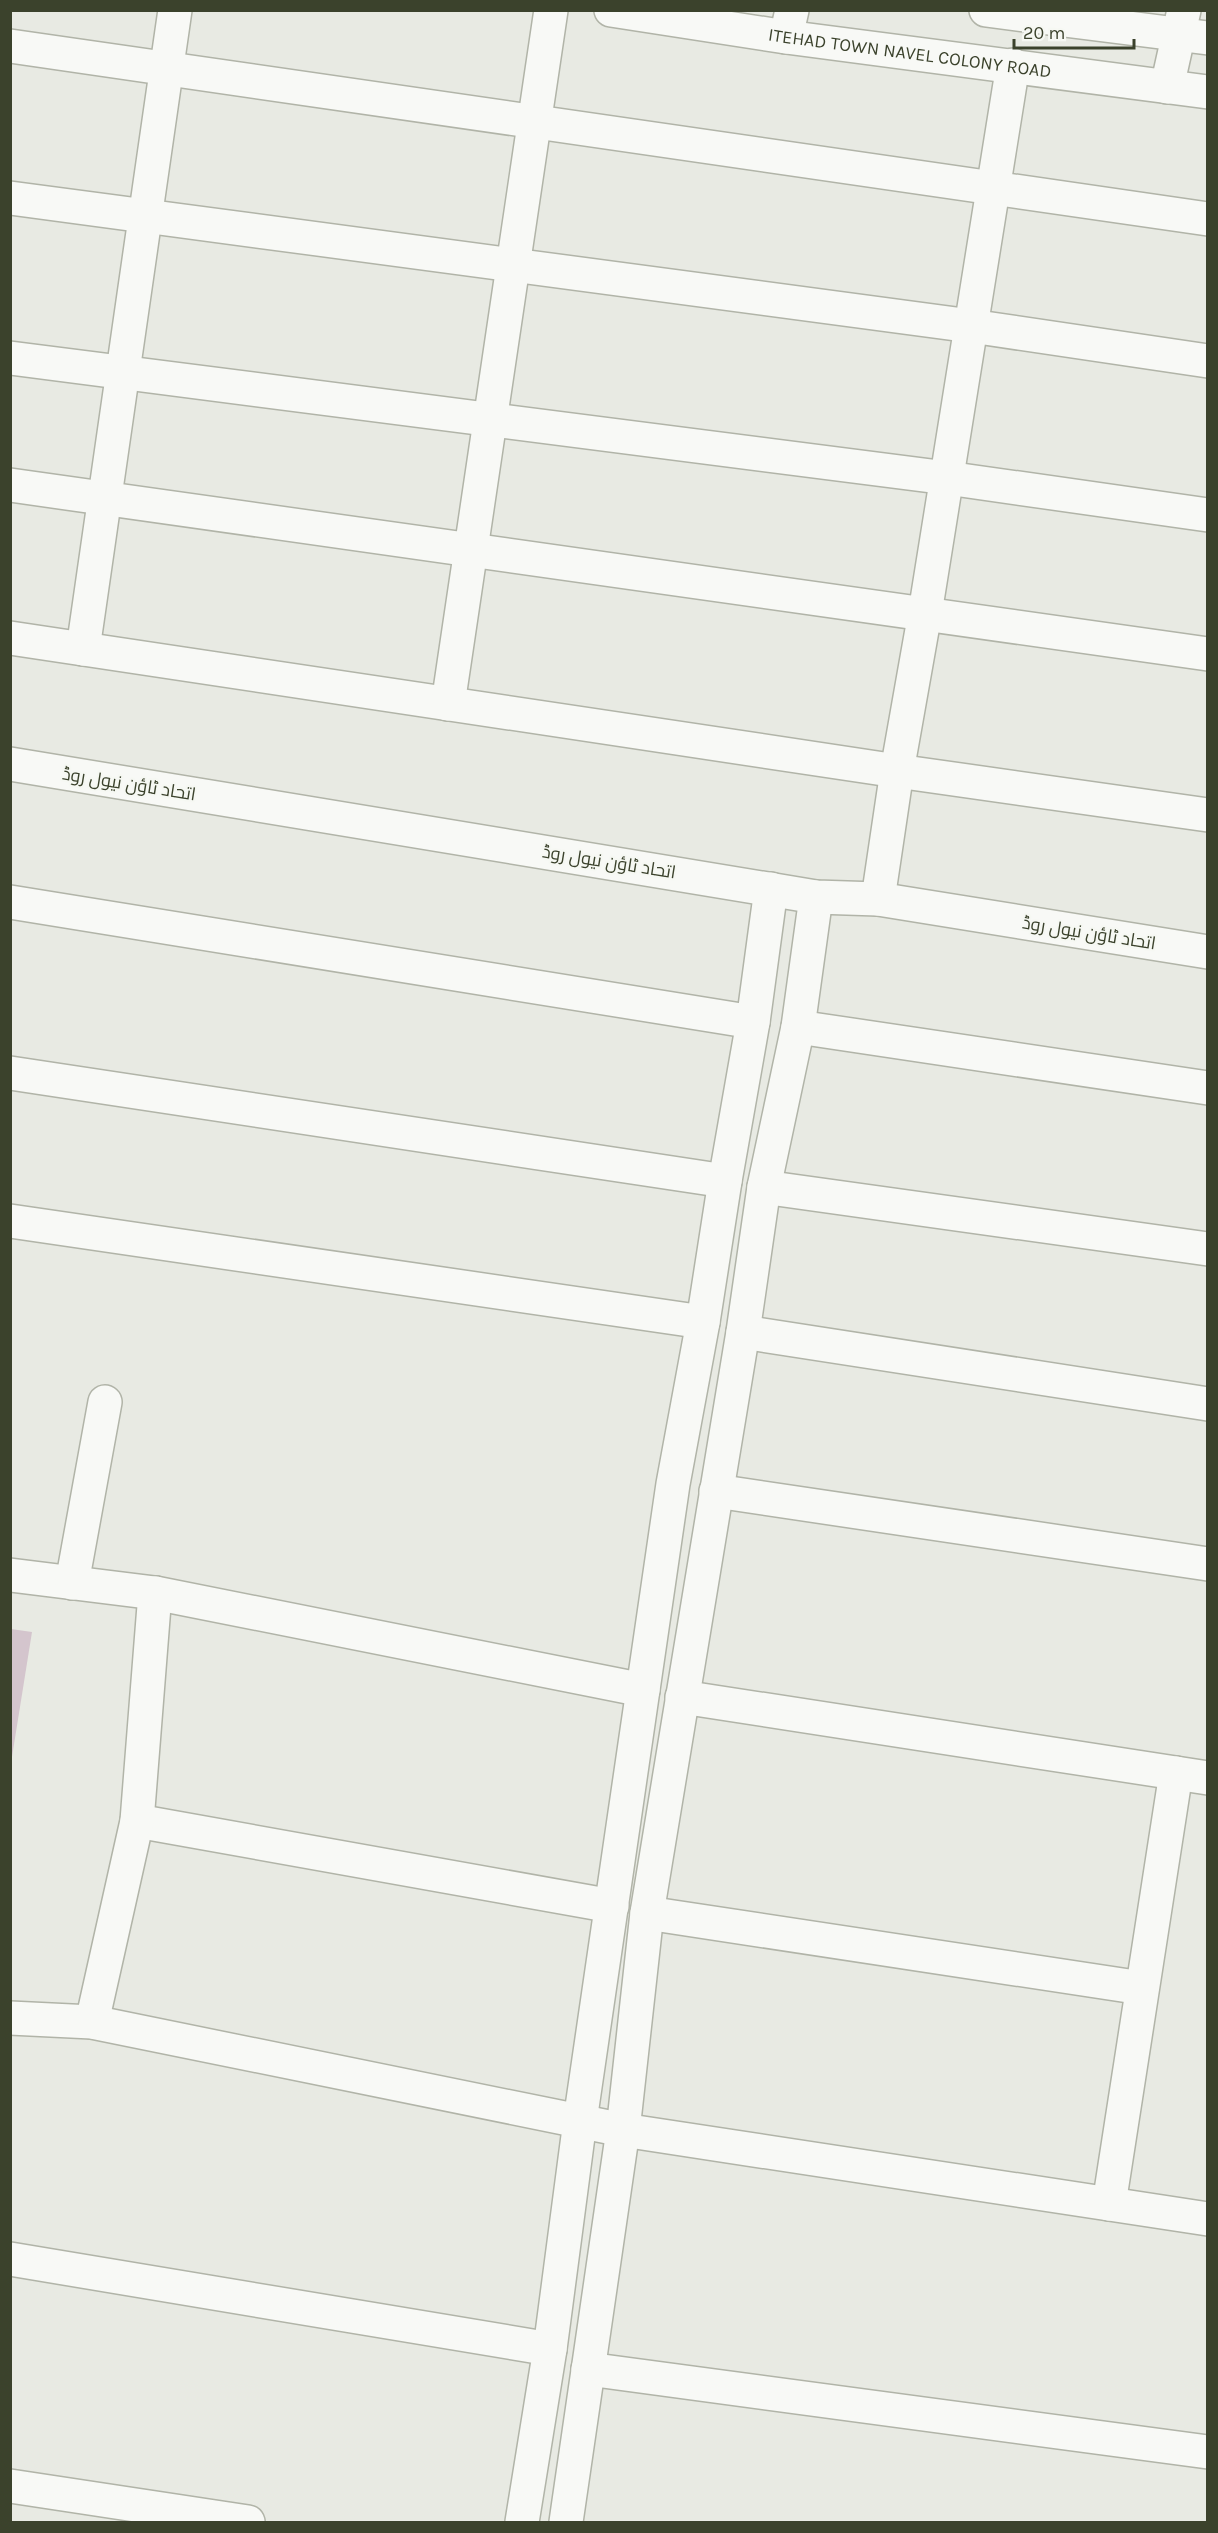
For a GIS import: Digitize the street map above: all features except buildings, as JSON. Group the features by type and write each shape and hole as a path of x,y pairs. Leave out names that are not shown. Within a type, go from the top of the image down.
{"street":[{"path":"83,649 175,10"},
{"path":"448,704 551,10"},
{"name":"ITEHAD TOWN NAVEL COLONY ROAD","path":"611,10 789,24 1013,65 1208,92"},
{"path":"986,10 1190,27 1167,87"},
{"path":"10,46 1208,219"},
{"path":"878,899 1013,65"},
{"path":"10,198 971,326 1208,361"},
{"path":"10,358 947,478 1208,515"},
{"path":"10,485 1208,654"},
{"path":"10,638 897,771 1208,815"},
{"name":"اتحاد ٹاؤن نیول روڈ","path":"10,764 816,897 878,899 1208,952"},
{"path":"522,2523 550,2349 580,2121 673,1484 703,1322 753,1022 771,889"},
{"path":"566,2523 623,2130 647,1912 743,1332 764,1186 798,1027 816,897"},
{"path":"10,902 753,1022"},
{"path":"798,1027 1208,1088"},
{"path":"10,1073 725,1181"},
{"path":"764,1186 1208,1249"},
{"path":"10,1221 703,1322"},
{"path":"743,1332 1208,1404"},
{"path":"72,1583 105,1402"},
{"path":"716,1491 1208,1564"},
{"path":"10,1575 155,1593 643,1690"},
{"path":"92,2022 137,1821 155,1593"},
{"path":"682,1697 1208,1778"},
{"path":"1109,2204 1176,1773"},
{"path":"137,1821 612,1906"},
{"path":"647,1912 1142,1988"},
{"path":"10,2018 92,2022 623,2130 1208,2219"},
{"path":"10,2259 550,2349"},
{"path":"588,2369 1208,2452"},
{"path":"10,2486 248,2523"}],"shaded area":[{"path":"10,1629 32,1632 11,1763"}]}
